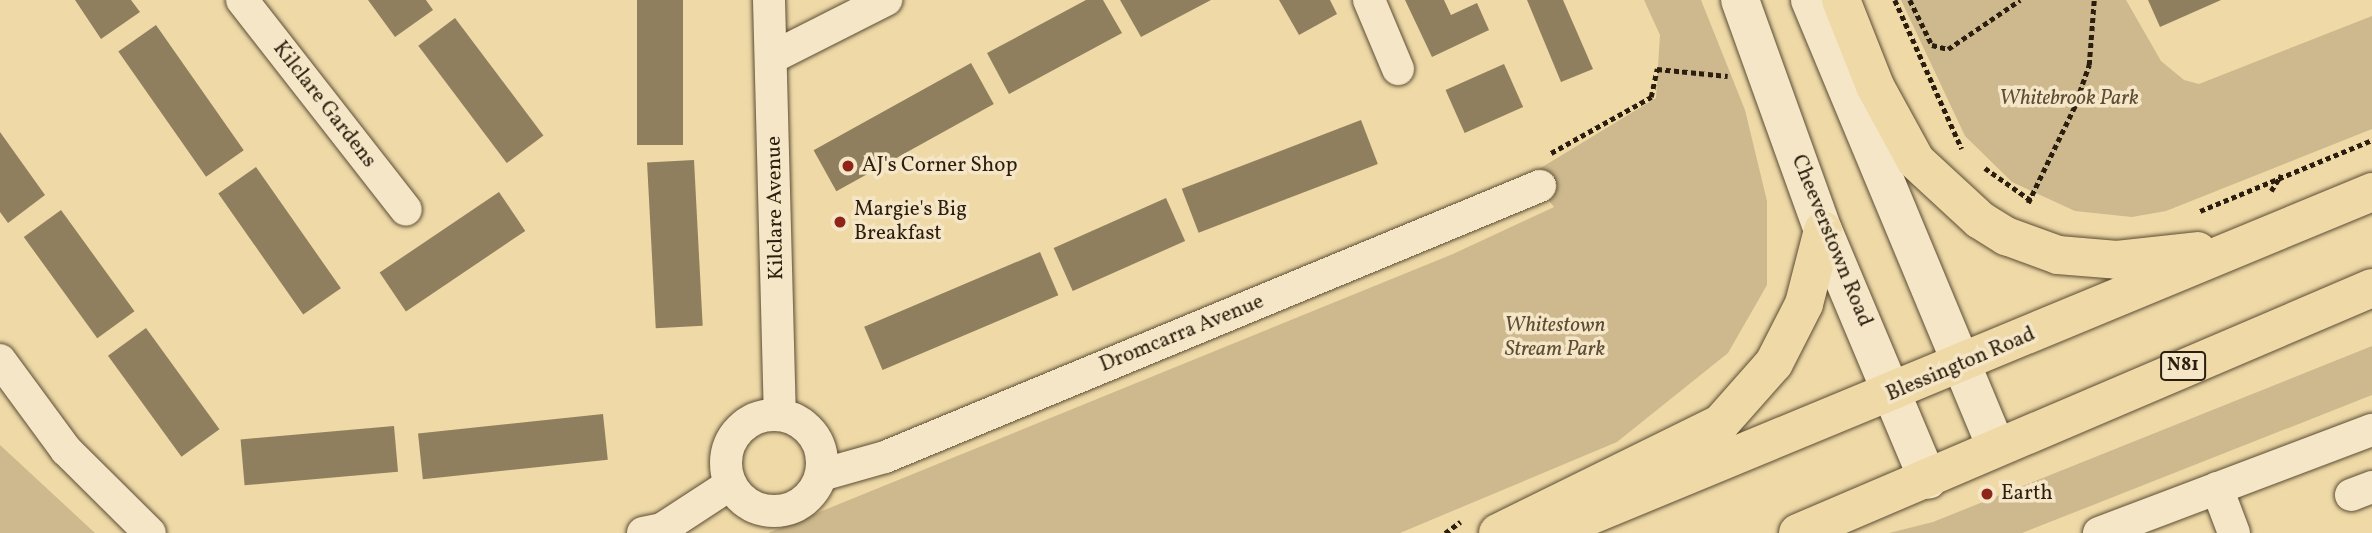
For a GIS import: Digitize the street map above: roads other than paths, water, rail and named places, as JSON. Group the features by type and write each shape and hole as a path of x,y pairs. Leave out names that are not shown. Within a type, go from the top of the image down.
{"main road":[{"name":"Cheeverstown Road","path":"1740,0 1823,230 1894,393 1928,480"},
{"path":"1810,0 1996,447"},
{"path":"1841,0 1875,86 1916,161 1980,220 2006,236 2058,255 2118,260 2238,246"},
{"name":"Blessington Road","path":"1548,533 1961,366 2238,246 2372,192"},
{"path":"1481,526 1720,424 1774,363 1804,304 1823,230"},
{"name":"N81","path":"1798,533 1928,480 1996,447 2372,288"}],"street":[{"name":"Kilclare Gardens","path":"242,0 406,210"},
{"name":"Kilclare Avenue","path":"769,0 773,57 780,415"},
{"path":"773,57 886,0"},
{"path":"1369,0 1398,69"},
{"name":"Dromcarra Avenue","path":"821,475 885,457 1539,173"},
{"path":"0,360 66,450 150,533"},
{"path":"765,415 780,415 796,420 818,443 821,475 814,490 787,509 755,506 731,484 727,456 740,429 765,415"},
{"path":"2099,533 2372,430"},
{"path":"643,533 662,529 731,484"},
{"path":"2217,488 2234,533"}],"place":[{"name":"AJ's Corner Shop","path":"848,166"},
{"name":"Margie's Big Breakfast","path":"840,222"},
{"name":"Earth","path":"1987,494"}],"park label":[{"name":"Whitebrook Park","path":"2069,99"},
{"name":"Whitestown Stream Park","path":"1555,338"}]}
